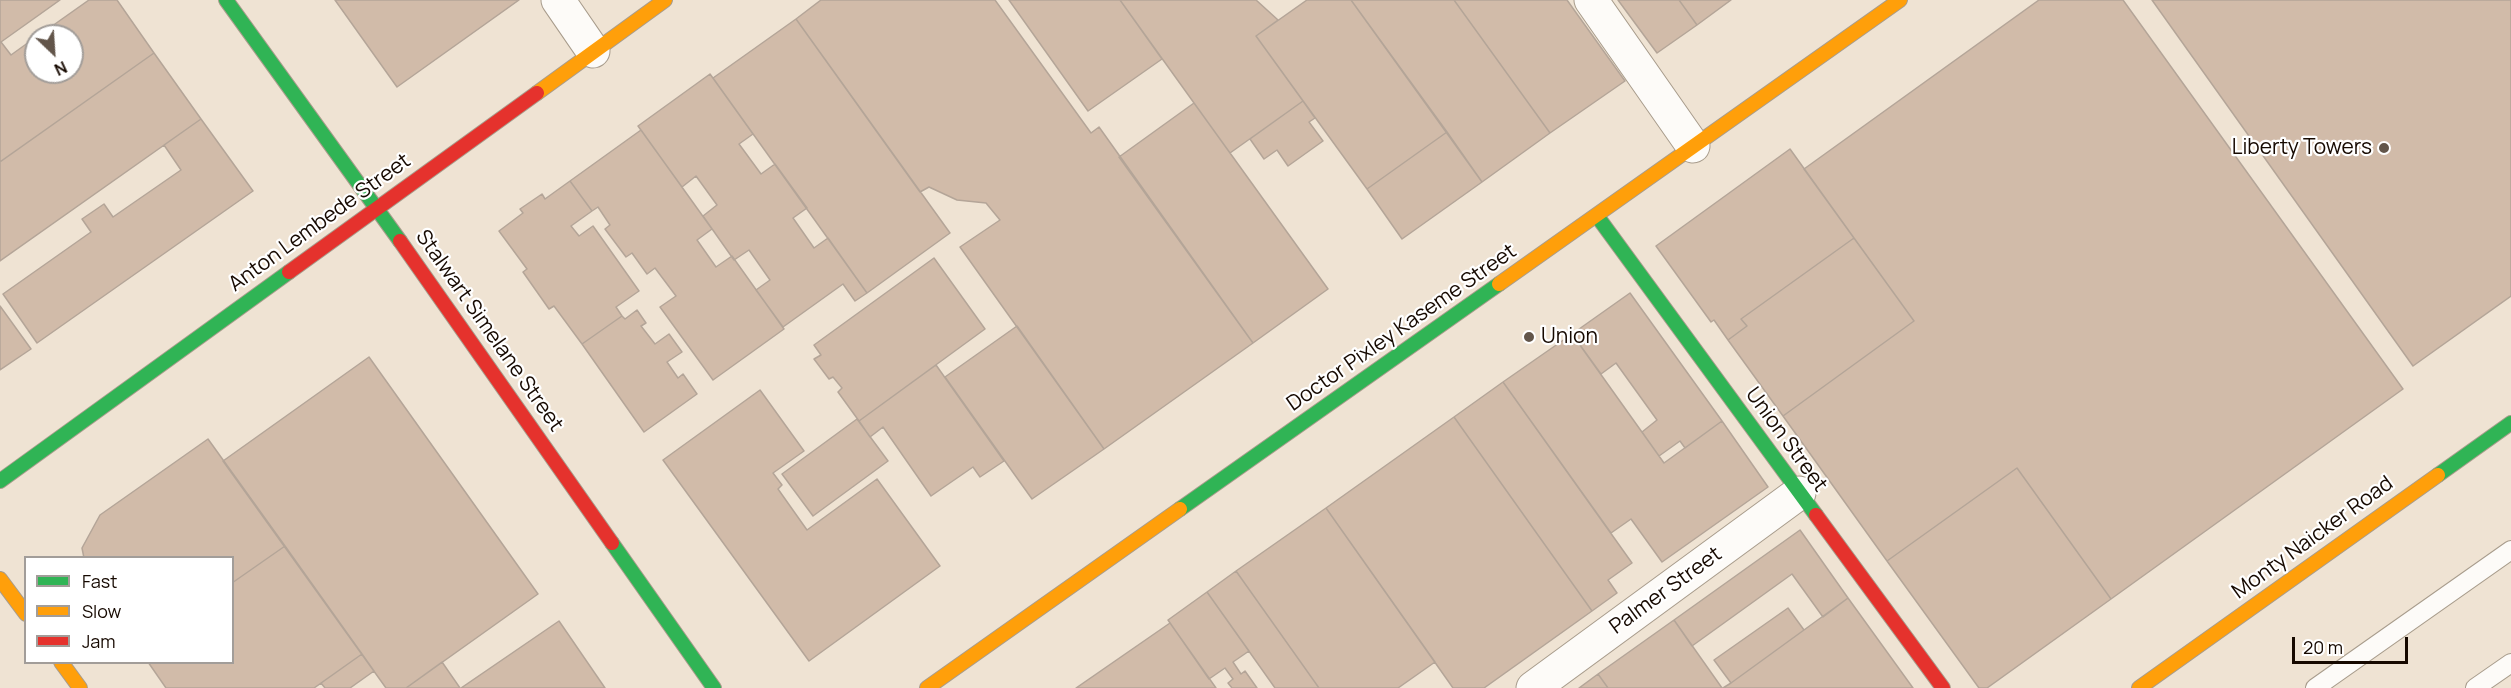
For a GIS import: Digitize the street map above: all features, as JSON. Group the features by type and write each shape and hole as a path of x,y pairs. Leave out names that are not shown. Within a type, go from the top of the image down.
{"main road":[{"name":"Stalwart Simelane Street","path":"226,0 377,208 714,688"},
{"name":"Anton Lembede Street","path":"0,481 665,0"},
{"name":"Doctor Pixley Kaseme Street","path":"927,688 1900,0"},
{"name":"Union Street","path":"1597,216 1943,688"},
{"name":"Monty Naicker Road","path":"2139,688 2511,423"},
{"path":"0,579 24,611"},
{"path":"62,664 80,688"}],"street":[{"path":"558,0 593,51"},
{"path":"1591,0 1693,146"},
{"name":"Palmer Street","path":"1533,688 1799,493"}],"lane":[{"path":"2315,688 2511,550"},
{"path":"2475,688 2511,663"}],"building":[{"path":"0,0 60,0 1,42 11,55 24,46 24,84 84,84 84,24 55,24 89,0 117,0 154,53 0,162"},
{"path":"335,0 519,0 397,87"},
{"path":"821,0 995,0 1091,133 1099,127 1253,343 1104,449 960,247 1000,220 986,203 957,200 929,187 920,192 796,19"},
{"path":"1009,0 1120,0 1162,59 1088,111"},
{"path":"1120,0 1256,0 1278,20 1256,36 1303,101 1230,153"},
{"path":"1307,0 1351,0 1447,132 1367,189 1256,36"},
{"path":"1351,0 1454,0 1550,133 1482,182"},
{"path":"1454,0 1567,0 1625,81 1550,133"},
{"path":"1618,0 1679,0 1697,25 1657,53"},
{"path":"1679,0 1731,0 1697,25"},
{"path":"2039,0 2123,0 2403,389 2111,599 2017,468 1887,561 1783,416 1914,321 1804,169"},
{"name":"Liberty Towers","path":"2152,0 2511,0 2511,296 2413,366"},
{"path":"796,19 950,233 867,293 713,78"},
{"path":"154,53 201,119 0,261 0,162"},
{"path":"710,74 753,134 739,144 761,174 775,164 807,208 793,218 814,248 828,238 867,293 855,301 843,284 783,327 756,290 770,280 749,250 734,260 703,216 717,205 696,176 682,187 638,126"},
{"path":"1303,101 1315,118 1309,122 1323,141 1288,166 1277,150 1264,159 1250,139"},
{"path":"1194,103 1328,289 1253,343 1119,157"},
{"path":"201,119 253,191 37,343 3,294 91,232 82,219 104,204 113,217 181,170 164,145"},
{"path":"641,130 712,229 697,240 716,267 732,256 784,329 713,380 660,307 676,296 655,268 647,274 632,253 626,257 605,229 610,225 598,207 592,211 570,181"},
{"path":"1447,132 1482,182 1402,239 1367,189"},
{"path":"1790,149 1854,238 1741,319 1747,326 1728,340 1714,320 1711,322 1656,246"},
{"path":"570,181 592,211 571,226 579,236 593,226 639,291 616,307 622,316 582,344 554,306 549,309 523,272 527,269 499,231 523,213 520,209 542,194 545,199"},
{"path":"1854,238 1914,321 1783,416 1728,340 1747,326 1741,319"},
{"path":"934,258 985,329 859,421 838,392 842,388 833,377 829,379 814,359 821,355 814,345"},
{"path":"1630,293 1722,421 1685,448 1680,441 1659,456 1642,432 1657,420 1616,363 1601,374 1572,334"},
{"path":"0,306 31,349 0,370"},
{"path":"637,310 646,323 641,326 655,344 669,334 682,352 667,362 678,378 683,374 697,394 644,432 582,344 622,316 625,319"},
{"path":"1017,326 1104,449 1032,499 945,377"},
{"path":"1572,334 1664,463 1722,421 1768,487 1662,562 1631,519 1611,533 1503,382"},
{"path":"369,357 538,594 406,688 386,688 223,461"},
{"path":"936,365 1004,461 980,477 973,467 931,496 883,427 870,437 859,421"},
{"path":"1503,382 1632,563 1608,580 1617,593 1592,611 1454,417"},
{"path":"760,390 804,451 773,473 782,485 778,489 807,530 877,479 940,566 809,661 663,460"},
{"path":"1454,417 1592,611 1484,688 1453,688 1326,508"},
{"path":"857,419 888,461 813,516 782,474"},
{"path":"208,439 285,546 234,582 234,556 84,556 82,548 100,515"},
{"path":"2017,468 2111,599 1987,688 1979,688 1887,561"},
{"path":"1326,508 1435,662 1398,688 1319,688 1236,571"},
{"path":"1800,530 1848,598 1823,617 1792,574 1692,646 1674,620"},
{"path":"285,546 362,654 314,688 166,688 149,664 234,664 234,582"},
{"path":"1236,571 1319,688 1275,688 1207,592"},
{"path":"1207,592 1249,651 1233,662 1241,674 1245,671 1257,688 1232,688 1228,683 1233,679 1225,668 1209,679 1168,620"},
{"path":"1848,598 1913,688 1723,688 1731,683"},
{"path":"1788,608 1804,630 1731,683 1714,660"},
{"path":"1674,620 1722,688 1608,688 1598,674"},
{"path":"559,621 605,688 461,688"},
{"path":"1170,623 1216,688 1076,688"},
{"path":"362,654 374,671 350,688 325,688 321,683"},
{"path":"442,662 460,688 406,688"},
{"path":"1598,674 1608,688 1579,688"}],"traffic: fast":[{"path":"226,0 400,241"},
{"path":"1597,216 1816,515"},
{"path":"0,481 289,272"},
{"path":"1180,509 1499,284"},
{"path":"2438,475 2511,423"},
{"path":"612,543 714,688"}],"traffic: slow":[{"path":"537,93 665,0"},
{"path":"1499,284 1900,0"},
{"path":"2139,688 2438,475"},
{"path":"927,688 1180,509"},
{"path":"0,579 24,611"},
{"path":"62,664 80,688"}],"traffic: jam":[{"path":"289,272 537,93"},
{"path":"400,241 612,543"},
{"path":"1816,515 1943,688"}],"place":[{"name":"Liberty Towers","path":"2384,148"},
{"name":"Union","path":"1529,337"}]}
